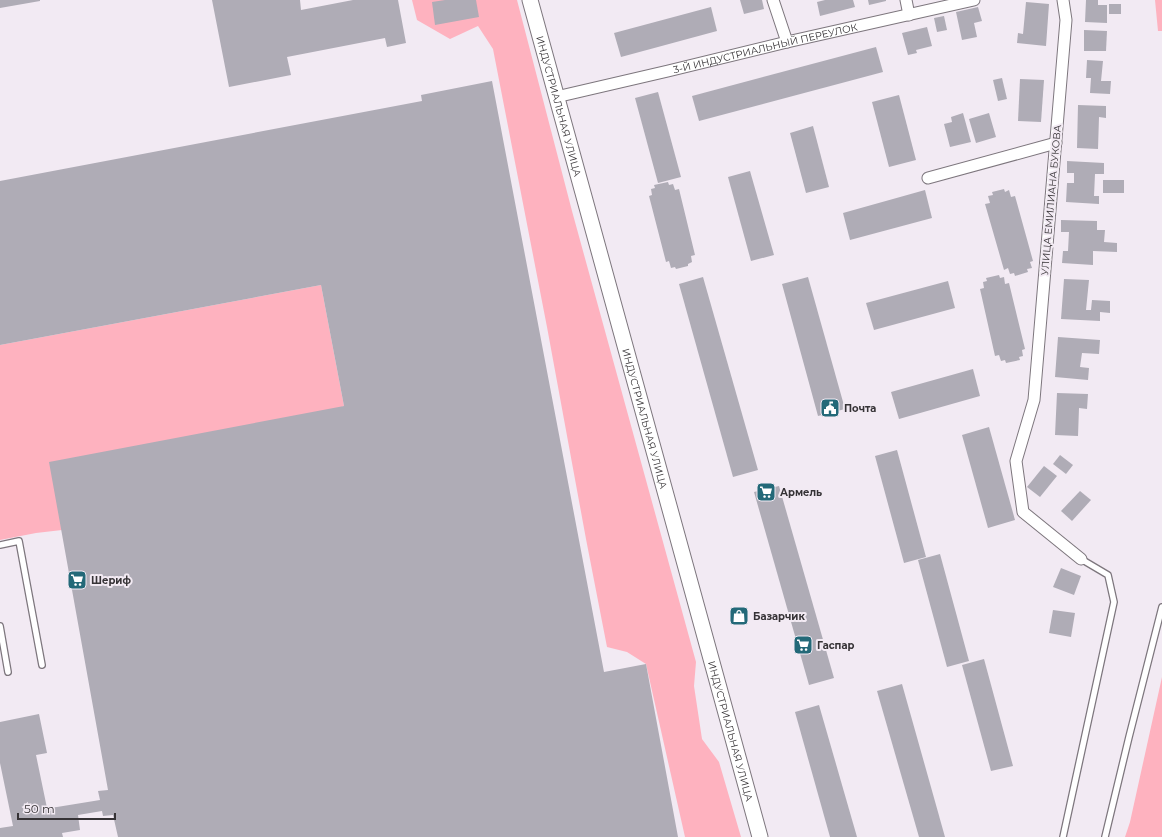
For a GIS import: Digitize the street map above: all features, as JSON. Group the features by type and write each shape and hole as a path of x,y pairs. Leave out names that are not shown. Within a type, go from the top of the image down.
{"street":[{"name":"ИНДУСТРИАЛЬНАЯ УЛИЦА","path":"530,0 760,837"},
{"path":"773,0 787,42"},
{"path":"906,0 908,15"},
{"name":"3-Й ИНДУСТРИАЛЬНЫЙ ПЕРЕУЛОК","path":"556,96 974,0"},
{"name":"УЛИЦА ЕМИЛИАНА БУКОВА","path":"1063,0 1066,20 1034,400 1016,461 1023,512 1081,559"},
{"path":"928,178 1056,143"}],"lane":[{"path":"0,545 19,541 42,665"},
{"path":"1063,837 1114,602 1108,575 1081,559"},
{"path":"1105,837 1162,607"},
{"path":"0,626 8,672"}],"shaded area":[{"path":"412,0 517,0 572,211 696,662 694,686 702,739 719,762 741,837 685,837 646,664 627,652 607,647 493,49 478,26 450,39 417,20"},
{"path":"1155,0 1162,0 1162,31 1158,31"},
{"path":"321,285 344,406 62,530 0,540 0,345"},
{"path":"1162,677 1162,837 1125,837 1130,822"}],"building":[{"path":"0,0 40,0 40,1 0,8"},
{"path":"212,0 300,0 301,10 353,0 398,0 406,43 387,47 385,38 287,57 291,75 229,87"},
{"path":"445,0 476,0 479,17 435,25 432,2"},
{"path":"740,0 762,0 764,9 744,14"},
{"path":"825,0 853,0 855,7 820,16 817,2"},
{"path":"868,0 886,0 886,1 869,5"},
{"path":"1086,0 1098,0 1098,5 1107,5 1107,23 1085,22"},
{"path":"1026,2 1049,4 1046,46 1017,43 1018,33 1023,34"},
{"path":"1109,4 1121,4 1121,14 1109,14"},
{"path":"711,7 717,31 621,57 614,33"},
{"path":"978,7 982,21 974,23 977,37 962,40 956,12"},
{"path":"944,16 947,30 937,32 934,18"},
{"path":"927,27 932,46 916,50 917,53 908,55 902,33"},
{"path":"1084,30 1107,31 1106,51 1084,51"},
{"path":"876,47 883,72 699,121 692,96"},
{"path":"1087,60 1103,61 1101,81 1111,81 1110,94 1090,93 1091,78 1086,78"},
{"path":"1002,78 1007,99 998,101 993,80"},
{"path":"1020,79 1044,80 1041,122 1018,121"},
{"path":"492,81 604,672 646,664 678,837 118,837 113,815 103,816 102,811 78,815 80,830 62,833 63,837 0,837 0,828 13,826 0,763 0,722 39,714 47,753 36,755 47,808 100,800 98,791 108,790 49,462 344,406 321,285 0,345 0,181 422,101 421,95"},
{"path":"658,92 681,177 658,183 635,98"},
{"path":"899,95 916,160 889,167 872,102"},
{"path":"1078,105 1106,106 1106,118 1099,117 1098,149 1077,148"},
{"path":"963,113 971,142 950,147 944,124 952,122 951,117"},
{"path":"989,113 996,137 976,143 969,119"},
{"path":"813,126 829,187 806,193 790,133"},
{"path":"1067,161 1104,163 1104,174 1095,174 1094,196 1099,196 1099,204 1066,202 1067,183 1074,183 1074,173 1067,173"},
{"path":"750,171 774,255 751,261 728,177"},
{"path":"1103,180 1124,180 1124,193 1103,193"},
{"path":"668,182 669,185 673,184 675,190 679,189 695,255 691,256 692,262 688,264 688,266 676,269 675,267 671,268 669,261 666,262 649,196 652,195 651,189 655,188 654,185"},
{"path":"1004,189 1005,192 1009,190 1011,197 1015,196 1033,261 1030,262 1032,268 1027,269 1028,272 1015,276 1014,273 1010,274 1008,268 1004,270 985,204 990,203 988,196 993,195 992,192"},
{"path":"925,190 932,218 850,240 843,213"},
{"path":"1061,220 1097,221 1097,230 1105,230 1104,242 1117,243 1117,252 1093,251 1093,265 1062,263 1063,251 1068,251 1069,232 1061,232"},
{"path":"999,275 1000,278 1004,277 1005,284 1009,283 1025,349 1022,350 1023,356 1019,357 1020,360 1006,363 1005,360 1001,361 999,355 995,356 980,289 984,288 983,282 987,281 986,278"},
{"path":"703,277 758,470 733,477 679,284"},
{"path":"808,277 845,409 818,416 782,284"},
{"path":"1064,279 1089,280 1086,310 1091,310 1092,300 1110,301 1110,313 1100,312 1100,321 1061,319"},
{"path":"948,281 955,308 874,330 866,303"},
{"path":"1058,337 1100,340 1099,354 1082,353 1080,367 1089,368 1088,380 1055,377"},
{"path":"973,369 980,396 899,419 891,392"},
{"path":"1057,393 1088,394 1087,409 1079,408 1078,436 1055,435"},
{"path":"989,427 1015,520 988,528 962,435"},
{"path":"897,450 926,557 904,563 875,456"},
{"path":"1060,455 1073,465 1066,474 1053,464"},
{"path":"1044,466 1057,476 1040,497 1027,487"},
{"path":"779,486 834,678 809,685 754,492"},
{"path":"1080,491 1091,500 1072,521 1061,511"},
{"path":"940,554 969,661 947,667 918,560"},
{"path":"1061,568 1081,576 1074,595 1053,587"},
{"path":"1053,610 1075,613 1071,637 1049,633"},
{"path":"984,659 1013,766 991,771 962,665"},
{"path":"902,684 945,837 919,837 877,691"},
{"path":"819,705 857,837 830,837 795,712"}],"place":[{"name":"Почта","path":"830,408"},
{"name":"Армель","path":"766,492"},
{"name":"Шериф","path":"77,580"},
{"name":"Базарчик","path":"739,616"},
{"name":"Гаспар","path":"803,645"}]}
